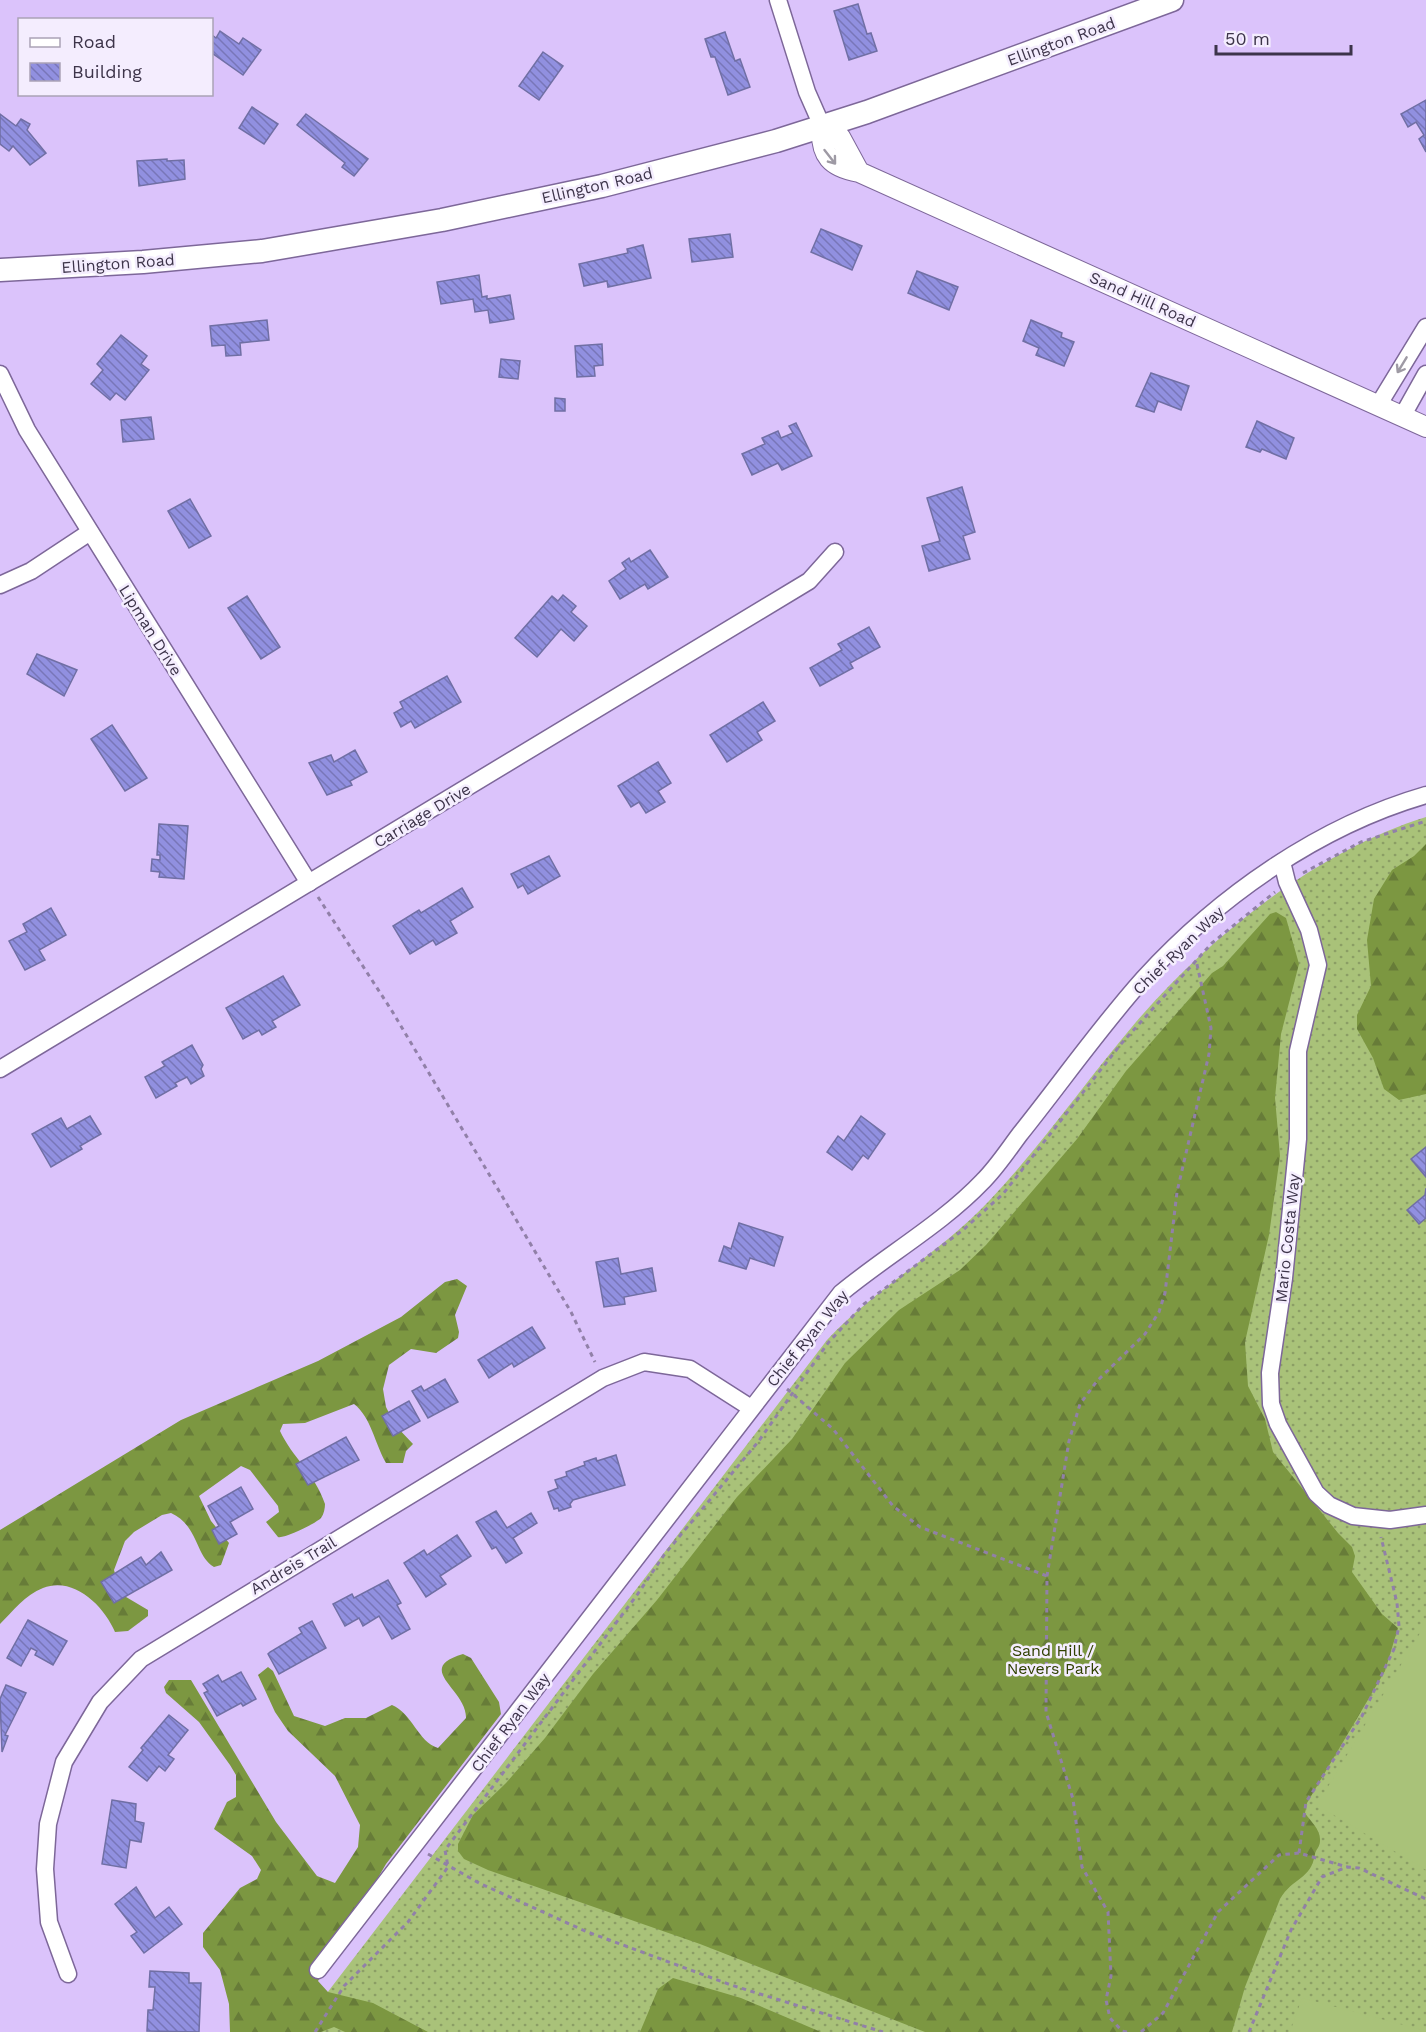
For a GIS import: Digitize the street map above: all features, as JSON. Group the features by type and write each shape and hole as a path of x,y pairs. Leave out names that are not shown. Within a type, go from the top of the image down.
{"main road":[{"name":"Ellington Road","path":"0,270 143,262 262,251 442,220 602,186 867,112 1172,0"}],"street":[{"path":"778,0 807,92 822,126"},
{"name":"Sand Hill Road","path":"822,126 840,137 859,172 1426,427"},
{"path":"1379,404 1426,327"},
{"name":"Lipman Drive","path":"0,374 27,430 309,883"},
{"path":"1403,416 1426,374"},
{"path":"0,585 31,571 90,532"},
{"name":"Carriage Drive","path":"0,1069 809,581 835,552"},
{"name":"Chief Ryan Way","path":"318,1971 841,1293 940,1218 983,1181 1144,978 1214,913 1282,862 1331,833 1397,804 1426,795"},
{"name":"Mario Costa Way","path":"1282,862 1287,882 1309,930 1318,965 1298,1051 1298,1139 1284,1278 1270,1373 1271,1404 1278,1424 1316,1493 1329,1505 1353,1516 1390,1520 1426,1515"},
{"name":"Andreis Trail","path":"68,1974 49,1922 45,1869 48,1824 64,1762 100,1702 141,1659 603,1378 644,1362 690,1369 751,1408"}],"path":[{"path":"315,2032 344,1986 408,1922 448,1867 445,1850 664,1555 759,1442 828,1342 864,1304 963,1230 1003,1194 1121,1044 1212,943 1287,882 1361,842 1426,821"},
{"path":"309,883 404,1031 571,1312 603,1378"},
{"path":"1127,2032 1122,2031 1110,2018 1106,2000 1111,1976 1108,1912 1082,1867 1073,1799 1046,1712 1047,1576 1069,1442 1080,1404 1097,1381 1145,1334 1159,1312 1165,1293 1177,1192 1209,1054 1211,1028 1196,960"},
{"path":"774,1378 832,1429 893,1506 920,1527 1047,1576"},
{"path":"1299,1853 1306,1802 1362,1716 1394,1649 1399,1626 1397,1603 1387,1554 1375,1518"},
{"path":"416,1846 448,1867 585,1931 731,1985 883,2032"},
{"path":"1141,2032 1163,2013 1218,1912 1279,1856 1299,1853 1347,1867 1359,1868 1426,1899"},
{"path":"1249,2032 1291,1930 1322,1877 1347,1867"}],"green space":[{"name":"Sand Hill / Nevers Park","path":"1426,817 1426,2032 244,2032 327,1993 827,1340 866,1304 970,1220 989,1201 1165,990 1232,928 1306,874 1345,851 1385,832"},
{"path":"1426,844 1426,1094 1399,1100 1384,1089 1373,1058 1357,1029 1357,1015 1371,986 1367,940 1374,899 1392,870 1414,856"},
{"name":"Sand Hill / Nevers Park","path":"1276,912 1286,918 1299,964 1281,1034 1275,1098 1280,1156 1269,1235 1245,1342 1248,1386 1265,1419 1273,1452 1338,1533 1352,1547 1355,1556 1352,1572 1382,1614 1398,1628 1385,1671 1307,1803 1305,1813 1319,1833 1319,1845 1310,1869 1290,1886 1280,1899 1245,1987 1232,2032 925,2032 700,1944 488,1870 464,1859 458,1851 458,1844 473,1815 506,1783 545,1738 593,1674 657,1600 737,1497 792,1439 845,1363 899,1310 960,1270 986,1245 1077,1139 1126,1071 1212,973 1223,966 1270,914"},
{"path":"457,1279 467,1286 455,1315 458,1338 436,1353 411,1349 389,1365 383,1389 386,1407 395,1425 413,1444 406,1451 403,1463 386,1463 369,1423 354,1404 305,1423 283,1424 280,1431 310,1475 325,1504 323,1515 318,1521 293,1533 278,1537 266,1522 279,1512 278,1506 250,1470 241,1466 199,1496 211,1521 229,1543 221,1565 214,1567 208,1562 187,1525 171,1513 162,1515 134,1532 125,1541 114,1570 121,1594 148,1610 148,1616 128,1631 115,1632 96,1603 77,1590 55,1585 43,1588 31,1595 0,1624 0,1530 181,1420 318,1361 401,1317 445,1282"},
{"path":"1426,1623 1426,1870 1317,1805"},
{"path":"463,1654 471,1658 499,1702 501,1714 386,1864 318,1981 328,1992 373,2003 428,2032 345,2032 334,2027 321,2032 230,2032 229,2004 220,1970 203,1947 203,1933 240,1888 257,1879 261,1870 252,1856 214,1829 227,1802 236,1797 236,1775 199,1722 166,1693 164,1687 169,1680 191,1680 276,1822 317,1876 335,1883 358,1847 360,1825 335,1776 288,1731 275,1712 258,1675 268,1667 273,1671 294,1716 325,1726 345,1718 366,1718 392,1705 405,1714 425,1740 438,1748 466,1718 459,1698 442,1673 443,1666 449,1660"},
{"path":"673,1978 741,1998 821,2032 640,2032 658,1989"},
{"path":"1302,1998 1426,2031 1426,2032 1290,2032"}],"building":[{"path":"858,4 867,34 871,33 877,51 849,60 834,11"},
{"path":"220,31 239,44 243,38 261,50 243,75 213,54 213,36 216,38"},
{"path":"725,32 735,61 740,59 750,87 728,95 715,57 711,57 705,39"},
{"path":"543,52 563,66 539,100 519,86"},
{"path":"1426,100 1426,152 1419,139 1424,135 1416,122 1408,127 1401,114"},
{"path":"252,107 278,124 264,144 239,128"},
{"path":"0,114 16,126 21,119 30,124 27,130 46,153 30,165 13,146 9,151 0,144"},
{"path":"306,114 368,159 354,176 342,167 345,163 297,125"},
{"path":"167,159 167,161 184,160 185,179 139,186 137,161"},
{"path":"821,229 862,246 852,270 811,252"},
{"path":"730,234 733,257 692,262 689,239"},
{"path":"643,245 651,278 608,287 607,281 584,286 579,264 628,253 627,249"},
{"path":"917,271 958,287 949,310 908,293"},
{"path":"479,275 482,297 487,296 487,299 510,295 514,319 490,323 488,310 475,312 473,299 441,304 437,282"},
{"path":"267,320 269,340 240,343 241,355 226,356 225,345 212,346 210,326"},
{"path":"1031,320 1062,333 1061,337 1074,342 1064,366 1036,355 1039,348 1023,341"},
{"path":"121,335 147,356 141,364 149,370 125,400 116,393 110,400 91,384 103,370 97,364"},
{"path":"602,344 603,365 594,366 595,376 577,377 575,346"},
{"path":"501,359 520,361 518,379 499,377"},
{"path":"1151,373 1189,386 1181,410 1158,401 1154,412 1136,406"},
{"path":"555,398 565,399 565,411 555,411"},
{"path":"151,417 154,439 123,442 121,420"},
{"path":"1257,421 1294,438 1286,459 1262,449 1260,452 1246,447"},
{"path":"796,423 812,456 782,470 778,463 752,475 742,454 765,444 762,438 778,431 781,438 793,433 789,426"},
{"path":"962,487 975,532 963,536 970,559 929,571 922,546 940,541 927,498"},
{"path":"190,499 211,536 189,548 168,511"},
{"path":"650,550 668,577 648,589 645,584 620,599 609,581 626,569 622,563 629,558 631,562"},
{"path":"563,595 576,606 571,612 587,626 574,641 561,629 537,657 515,638 552,596 558,601"},
{"path":"247,596 280,647 261,659 228,608"},
{"path":"869,627 880,647 850,663 853,668 820,686 810,668 842,650 838,644"},
{"path":"37,654 77,670 64,696 27,674"},
{"path":"447,676 461,702 415,728 411,721 401,727 394,713 403,708 400,702"},
{"path":"763,702 775,721 757,732 762,740 727,762 710,735"},
{"path":"112,725 147,778 125,791 91,739"},
{"path":"355,750 367,772 350,781 352,785 327,795 309,763 331,755 334,762"},
{"path":"658,762 671,783 658,791 665,802 646,813 639,802 631,807 618,786"},
{"path":"159,824 188,826 184,879 159,877 160,872 151,871 152,859 160,860 160,855 157,855"},
{"path":"549,856 560,876 528,894 523,885 518,888 511,874"},
{"path":"462,888 473,907 450,921 457,933 436,945 433,940 410,954 393,926 419,910 421,913"},
{"path":"51,908 66,935 39,950 45,960 25,970 9,941 27,932 23,924"},
{"path":"283,976 300,1005 272,1021 276,1027 262,1035 259,1030 243,1039 226,1008"},
{"path":"192,1045 203,1065 201,1069 204,1076 191,1084 187,1077 175,1083 177,1086 156,1098 145,1077 165,1066 162,1062"},
{"path":"90,1116 101,1134 80,1146 82,1149 51,1167 32,1134 61,1118 67,1129"},
{"path":"861,1116 885,1134 868,1159 863,1155 852,1170 827,1152 838,1136 844,1141"},
{"path":"1426,1147 1426,1177 1411,1159"},
{"path":"1426,1188 1426,1218 1419,1224 1407,1210 1425,1195"},
{"path":"739,1223 783,1237 774,1266 750,1258 746,1269 719,1261 724,1246 731,1249"},
{"path":"618,1258 621,1274 652,1268 656,1291 624,1297 625,1304 604,1307 596,1262"},
{"path":"532,1327 545,1348 514,1367 512,1363 489,1378 478,1360"},
{"path":"445,1379 458,1402 428,1418 412,1391 421,1386 424,1391"},
{"path":"409,1401 420,1421 393,1436 382,1416"},
{"path":"346,1437 359,1460 308,1485 296,1464"},
{"path":"616,1455 625,1485 573,1500 571,1507 559,1511 558,1508 554,1509 548,1492 558,1488 555,1480 567,1476 566,1472 585,1465 584,1462 596,1458 597,1461"},
{"path":"241,1487 253,1509 230,1522 237,1534 219,1544 212,1530 219,1526 208,1506"},
{"path":"496,1511 507,1528 531,1513 537,1523 513,1538 522,1553 506,1563 496,1547 492,1549 476,1522"},
{"path":"457,1535 471,1556 440,1576 446,1584 426,1597 404,1563 424,1550 427,1555"},
{"path":"161,1552 172,1570 114,1603 101,1582 141,1557 146,1565"},
{"path":"388,1580 401,1603 397,1605 410,1629 392,1639 379,1616 363,1626 359,1618 345,1626 333,1604 352,1594 354,1598"},
{"path":"28,1620 67,1641 53,1665 35,1655 37,1651 31,1648 21,1666 7,1658"},
{"path":"312,1621 326,1648 279,1674 268,1654 302,1633 299,1628"},
{"path":"241,1672 256,1699 243,1706 241,1703 217,1716 204,1693 208,1691 203,1684 218,1675 222,1682"},
{"path":"6,1685 26,1693 5,1735 8,1736 2,1752 0,1699"},
{"path":"169,1715 188,1730 168,1755 174,1759 165,1771 159,1766 147,1781 129,1767 143,1750 141,1748"},
{"path":"112,1800 136,1804 135,1821 144,1823 141,1842 130,1840 126,1868 102,1864"},
{"path":"136,1887 155,1918 169,1907 182,1924 144,1953 131,1936 137,1932 115,1904"},
{"path":"150,1971 189,1973 189,1983 201,1983 199,2032 147,2031 148,2010 153,2010 155,1987 149,1987"}]}
